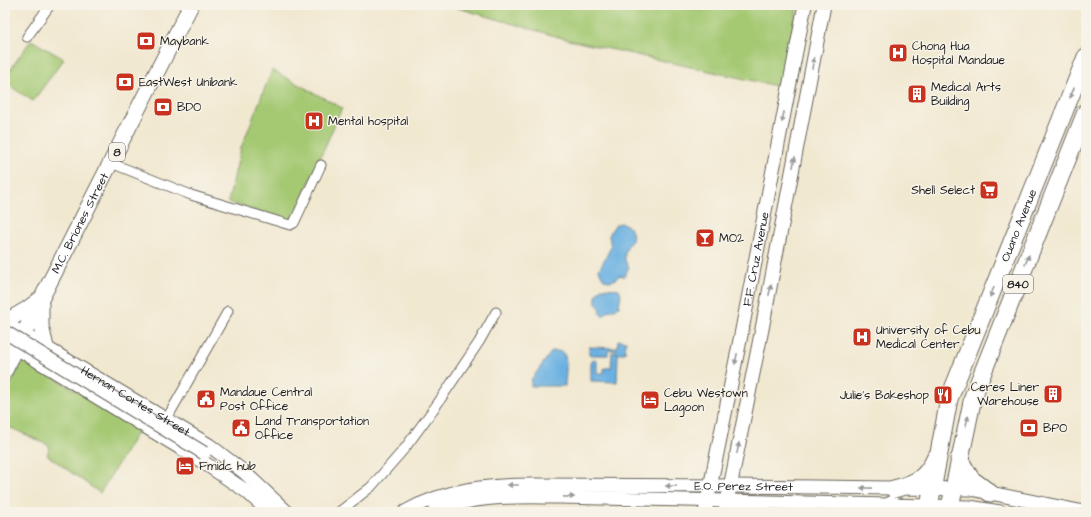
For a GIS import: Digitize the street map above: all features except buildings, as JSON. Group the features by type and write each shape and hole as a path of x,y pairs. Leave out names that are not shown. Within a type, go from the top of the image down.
{"highway":[{"name":"Ouano Avenue","path":"929,509 950,399 1086,57"},
{"name":"Ouano Avenue","path":"950,509 959,459 973,398 1086,112"},
{"path":"1026,208 1046,214"},
{"path":"912,512 893,497 925,475 932,465 941,444"},
{"path":"959,459 971,479 990,493"}],"main road":[{"name":"M.C. Briones Street","path":"24,334 192,5"},
{"name":"F.F. Cruz Avenue","path":"706,507 805,5"},
{"name":"F.F. Cruz Avenue","path":"727,507 824,5"},
{"path":"5,322 27,310 41,299"},
{"path":"41,299 41,326 46,347"},
{"name":"Hernan Cortes Street","path":"5,322 209,445 244,472 269,512"},
{"name":"Hernan Cortes Street","path":"5,332 204,453 236,474 256,491"},
{"name":"8","path":"5,370 11,345 24,334"},
{"name":"Hernan Cortes Street","path":"11,345 200,460 256,491 287,512"},
{"name":"E.O. Perez Street","path":"405,512 439,496 460,491 502,485 533,491 624,498 706,507 893,497 933,489 971,489 1083,512"},
{"name":"E.O. Perez Street","path":"434,512 444,507 481,499 533,491 710,486 731,486 893,497 929,509 969,507 1000,512"}],"street":[{"path":"27,37 50,5"},
{"path":"111,163 191,195 290,225 294,223 320,166"},
{"path":"166,420 228,311"},
{"path":"339,512 371,487 405,448 438,403 479,342 496,312"},
{"path":"1083,512 1086,504"}],"green space":[{"path":"448,5 798,5 781,87 569,40"},
{"path":"31,40 64,59 33,101 5,83 5,77"},
{"path":"272,70 342,108 294,217 287,221 228,202 241,148"},
{"path":"24,360 140,428 100,493 47,455 50,446 5,425 5,394"}],"water":[{"path":"621,223 628,227 633,234 632,240 625,253 625,259 629,267 624,277 621,275 616,279 607,281 603,278 599,270 611,247 609,236 611,231 615,225"},
{"path":"602,288 619,289 621,294 619,306 608,311 603,316 599,313 601,309 598,307 596,302 598,292"},
{"path":"618,340 626,341 625,353 618,353 617,382 591,381 591,360 597,360 597,373 604,373 604,368 611,368 612,352 616,353 616,350 608,350 608,355 589,355 589,347 617,348"},
{"path":"552,351 562,352 564,354 566,363 565,386 531,386 531,380"}],"place":[{"name":"Maybank","path":"146,41"},
{"name":"Chong Hua Hospital Mandaue","path":"898,53"},
{"name":"EastWest Unibank","path":"125,82"},
{"name":"Medical Arts Building","path":"917,94"},
{"name":"BDO","path":"163,107"},
{"name":"Mental hospital","path":"314,121"},
{"name":"Shell Select","path":"989,190"},
{"name":"MO2","path":"705,238"},
{"name":"University of Cebu Medical Center","path":"862,337"},
{"name":"Ceres Liner Warehouse","path":"1053,394"},
{"name":"Julie's Bakeshop","path":"943,395"},
{"name":"Mandaue Central Post Office","path":"206,399"},
{"name":"Cebu Westown Lagoon","path":"650,400"},
{"name":"Land Transportation Office","path":"241,428"},
{"name":"BPO","path":"1029,428"},
{"name":"Fmidc hub","path":"185,466"}]}
